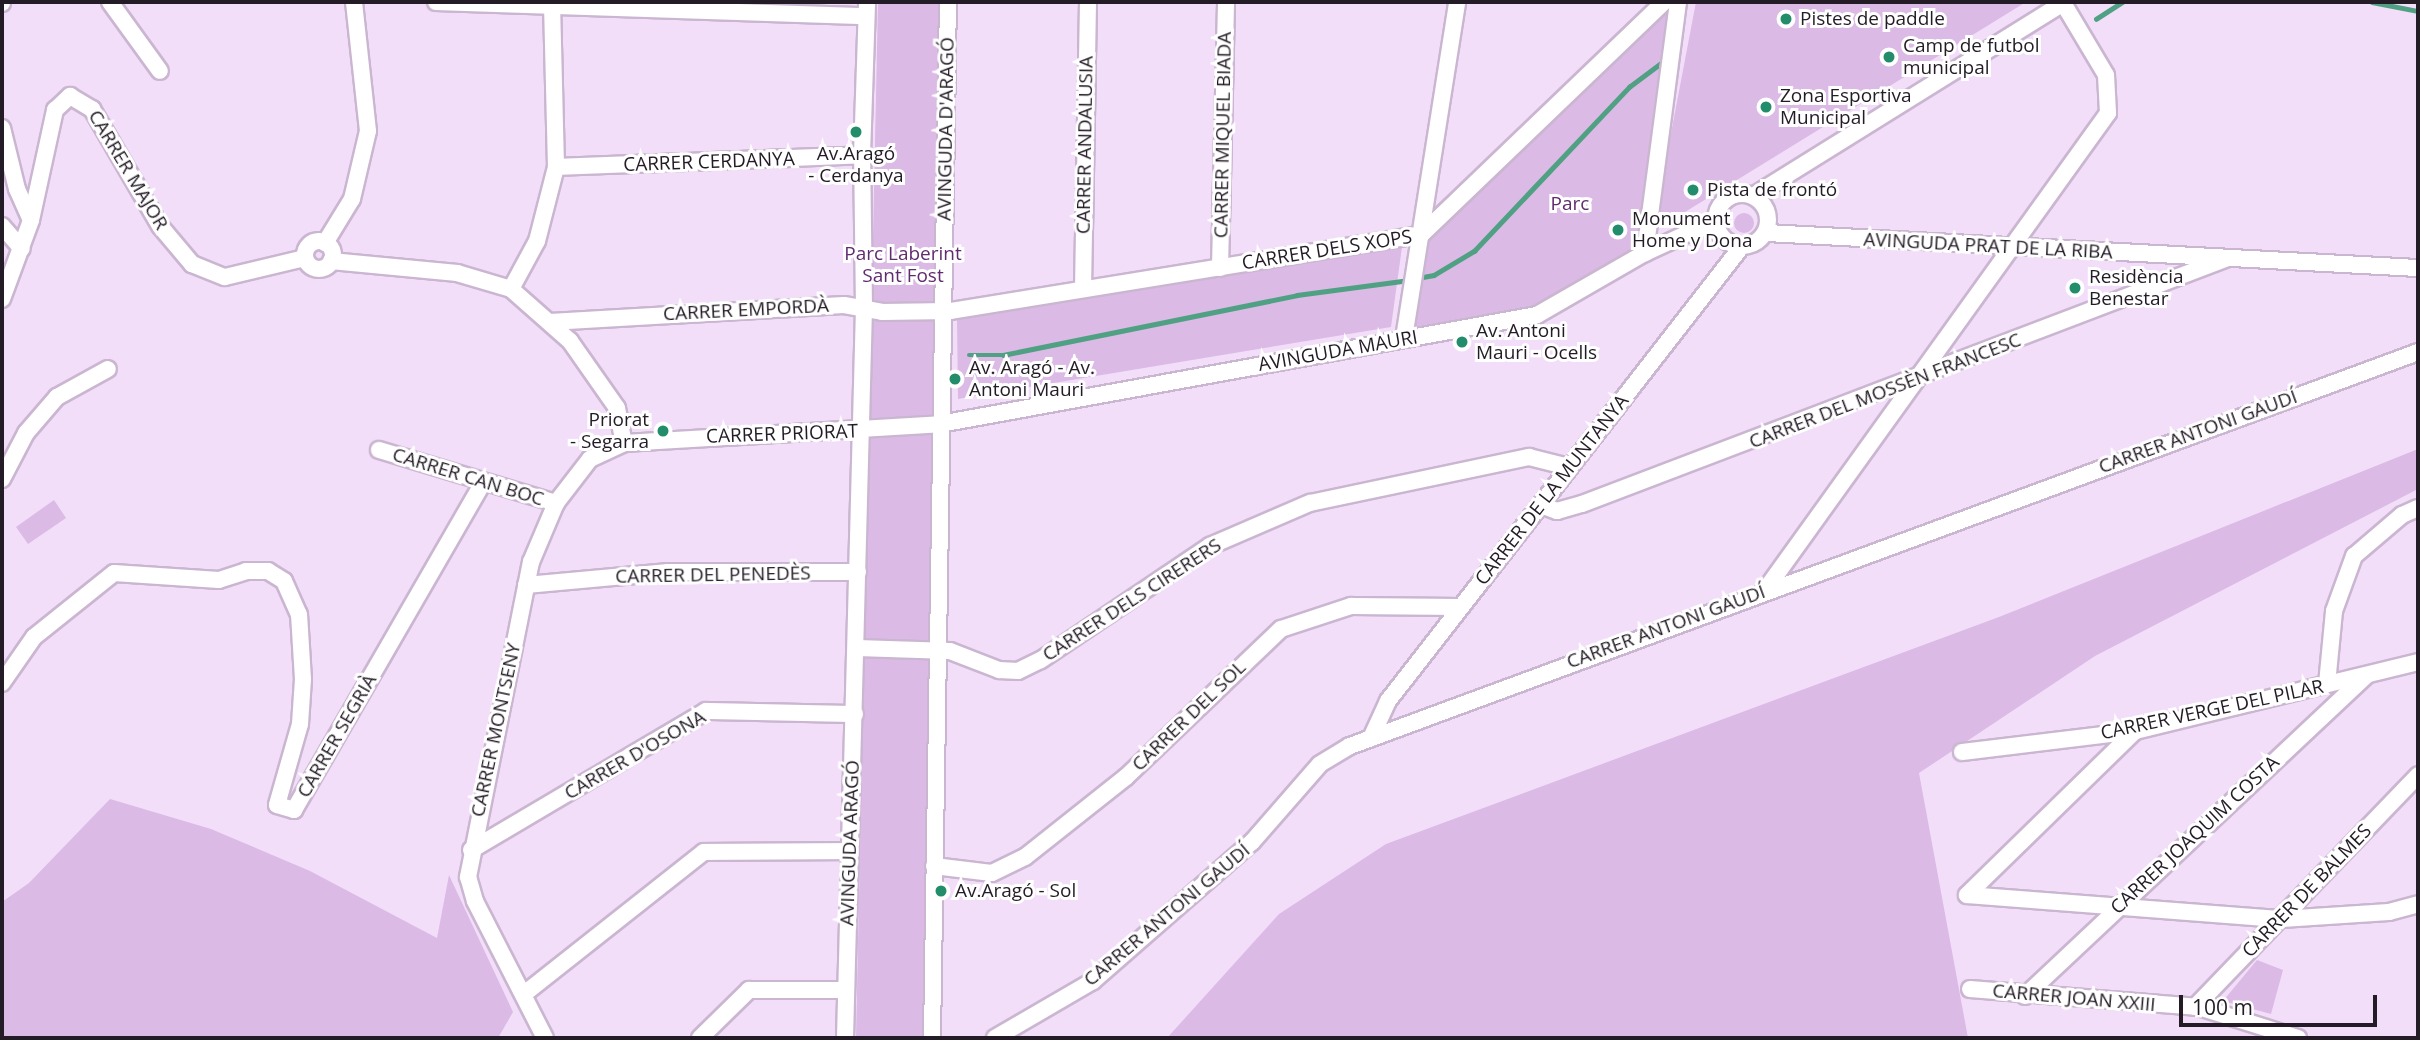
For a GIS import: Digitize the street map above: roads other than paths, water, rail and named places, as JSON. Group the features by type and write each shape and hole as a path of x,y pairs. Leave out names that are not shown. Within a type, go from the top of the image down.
{"street":[{"path":"110,2 160,71"},
{"path":"324,243 352,200 368,131 354,2"},
{"path":"436,2 552,7 867,9 862,155 864,309"},
{"name":"AVINGUDA D'ARAGÓ","path":"940,424 948,2"},
{"name":"CARRER ANDALUSIA","path":"1083,289 1088,2"},
{"name":"CARRER MIQUEL BIADA","path":"1220,268 1226,2"},
{"path":"1404,338 1457,2"},
{"name":"CARRER DELS XOPS","path":"942,310 1421,235 1664,2"},
{"path":"1644,253 1678,2"},
{"path":"1753,196 2064,2 2106,75 2108,113 1766,589"},
{"path":"511,289 537,241 556,167 552,7"},
{"name":"CARRER MAJOR","path":"2,299 31,220 55,110 71,96 92,109 160,226 192,264 225,277 305,258"},
{"path":"2,128 17,189 31,220"},
{"name":"CARRER CERDANYA","path":"556,167 862,155"},
{"path":"1742,193 1753,196 1767,215 1767,233 1757,242 1742,246 1723,238 1716,220 1718,205 1728,196 1742,193"},
{"name":"AVINGUDA MAURI","path":"940,424 1537,315 1644,253 1716,220"},
{"path":"2,226 22,249"},
{"name":"AVINGUDA PRAT DE LA RIBA","path":"1767,233 2418,268"},
{"path":"331,261 331,250 324,243 311,244 305,258 317,269 331,261 457,273 511,289 570,341 617,408 624,443"},
{"name":"CARRER DE LA MUNTANYA","path":"1371,738 1388,701 1742,246"},
{"name":"CARRER DEL MOSSÈN FRANCESC","path":"1541,505 1567,510 1914,381 2228,258"},
{"name":"CARRER EMPORDÀ","path":"550,322 844,305 864,309 942,310"},
{"name":"AVINGUDA ARAGÓ","path":"845,1038 864,309"},
{"name":"CARRER ANTONI GAUDÍ","path":"995,1038 1093,981 1252,842 1320,764 1371,738 1766,589 2418,352"},
{"path":"2,479 26,433 57,397 108,369"},
{"path":"932,1038 940,424"},
{"name":"CARRER PRIORAT","path":"624,443 861,431 940,424"},
{"name":"CARRER MONTSENY","path":"545,1038 475,901 468,877 471,850 526,585 556,503 590,459 624,443"},
{"name":"CARRER CAN BOC","path":"379,450 482,484 556,503"},
{"name":"CARRER DELS CIRERERS","path":"938,650 960,653 999,670 1029,667 1193,555 1310,503 1529,457 1569,467"},
{"name":"CARRER SEGRIÀ","path":"2,683 34,637 114,573 219,580 246,570 268,570 284,581 299,614 303,679 300,724 277,805 294,810 482,484"},
{"path":"2327,684 2334,611 2354,556 2402,515 2418,508"},
{"name":"CARRER DEL PENEDÈS","path":"526,585 668,572 858,572"},
{"name":"CARRER DEL SOL","path":"934,866 992,873 1025,857 1126,777 1281,629 1351,606 1461,607"},
{"path":"857,648 938,650"},
{"name":"CARRER VERGE DEL PILAR","path":"1962,752 2135,731 2418,662"},
{"name":"CARRER JOAQUIM COSTA","path":"2025,996 2119,905 2367,676"},
{"name":"CARRER D'OSONA","path":"471,850 706,711 855,714"},
{"path":"2135,731 1967,895 2282,919 2389,912 2418,904"},
{"name":"CARRER DE BALMES","path":"2194,1007 2282,919 2418,775"},
{"path":"524,994 704,852 850,851"},
{"name":"CARRER JOAN XXIII","path":"1970,989 2025,996 2194,1007 2298,1038"},
{"path":"699,1038 749,990 845,990"}],"waterway":[{"path":"2096,19 2122,2"},
{"path":"2372,2 2418,11"},
{"path":"1417,278 1434,275 1474,251 1629,87 1665,60"},
{"path":"969,355 1003,355 1297,295 1409,280"}],"place":[{"name":"Pistes de paddle","path":"1786,19"},
{"name":"Camp de futbol municipal","path":"1889,57"},
{"name":"Zona Esportiva Municipal","path":"1766,107"},
{"name":"Av.Aragó - Cerdanya","path":"856,132"},
{"name":"Pista de frontó","path":"1693,190"},
{"name":"Monument Home y Dona","path":"1618,230"},
{"name":"Residència Benestar","path":"2075,288"},
{"name":"Av. Antoni Mauri - Ocells","path":"1462,342"},
{"name":"Av. Aragó - Av. Antoni Mauri","path":"955,379"},
{"name":"Priorat - Segarra","path":"663,431"},
{"name":"Av.Aragó - Sol","path":"941,891"}],"park label":[{"name":"Parc","path":"1570,204"},
{"name":"Parc Laberint Sant Fost","path":"903,265"}]}
